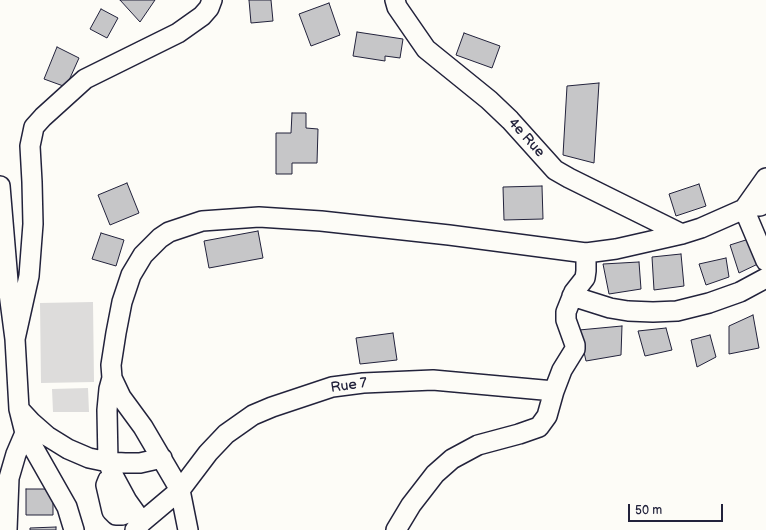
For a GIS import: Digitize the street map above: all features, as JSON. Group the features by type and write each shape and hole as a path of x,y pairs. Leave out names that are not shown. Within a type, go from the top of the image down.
{"street":[{"path":"15,339 29,276 32,224 30,146 34,127 84,79 178,33 202,16 209,8 212,0"},
{"name":"4e Rue","path":"391,2 426,49 484,96 510,120 555,170 682,234"},
{"path":"136,521 111,470 107,410 112,378 111,365 122,302 131,275 143,255 160,238 169,232 202,221 259,217 321,221 449,235 586,253 616,249 682,234 701,228 752,205 766,178"},
{"path":"0,186 15,339 19,409 25,433 68,507 74,530"},
{"path":"752,205 766,261"},
{"path":"396,530 411,505 435,474 452,459 478,444 519,434 539,427 547,416 562,370 575,349 566,320 566,312 572,296 585,278 586,253"},
{"path":"572,296 610,308 628,311 677,311 709,303 740,292 766,278"},
{"path":"112,378 121,397 143,427 180,490 188,530"},
{"name":"Rue 7","path":"136,521 180,490 208,453 226,434 248,419 272,407 332,387 364,383 433,380 462,381 554,391"},
{"path":"19,409 47,436 63,446 111,470 162,458"},
{"path":"7,530 9,478 16,454 25,433"}],"shaded area":[{"path":"93,302 94,382 41,383 40,303"},
{"path":"88,388 89,412 53,412 52,389"}],"building":[{"path":"120,0 155,0 140,22"},
{"path":"249,0 271,0 273,21 251,23"},
{"path":"329,3 340,35 311,46 299,14"},
{"path":"101,9 118,18 107,38 90,29"},
{"path":"357,32 403,39 400,58 385,56 385,61 353,56"},
{"path":"464,33 500,46 492,68 456,55"},
{"path":"57,47 79,58 66,87 44,79"},
{"path":"599,83 594,163 563,155 567,86"},
{"path":"292,113 306,113 306,128 318,129 317,163 292,163 292,174 276,174 276,133 291,133"},
{"path":"127,183 139,213 110,225 98,195"},
{"path":"699,184 706,206 676,216 669,194"},
{"path":"542,186 543,219 504,220 503,187"},
{"path":"258,231 263,258 209,268 204,241"},
{"path":"101,233 124,240 116,266 92,259"},
{"path":"752,238 762,262 739,273 730,245"},
{"path":"681,254 684,286 654,290 652,257"},
{"path":"726,258 729,277 706,285 699,264"},
{"path":"639,262 641,289 609,294 603,264"},
{"path":"753,315 759,348 729,354 729,326"},
{"path":"622,326 621,355 586,361 579,330"},
{"path":"666,328 672,350 645,356 638,331"},
{"path":"393,333 397,360 360,364 356,338"},
{"path":"710,335 716,357 697,367 691,340"},
{"path":"26,489 53,489 53,515 26,515"},
{"path":"56,527 56,530 30,530 30,528"}]}
